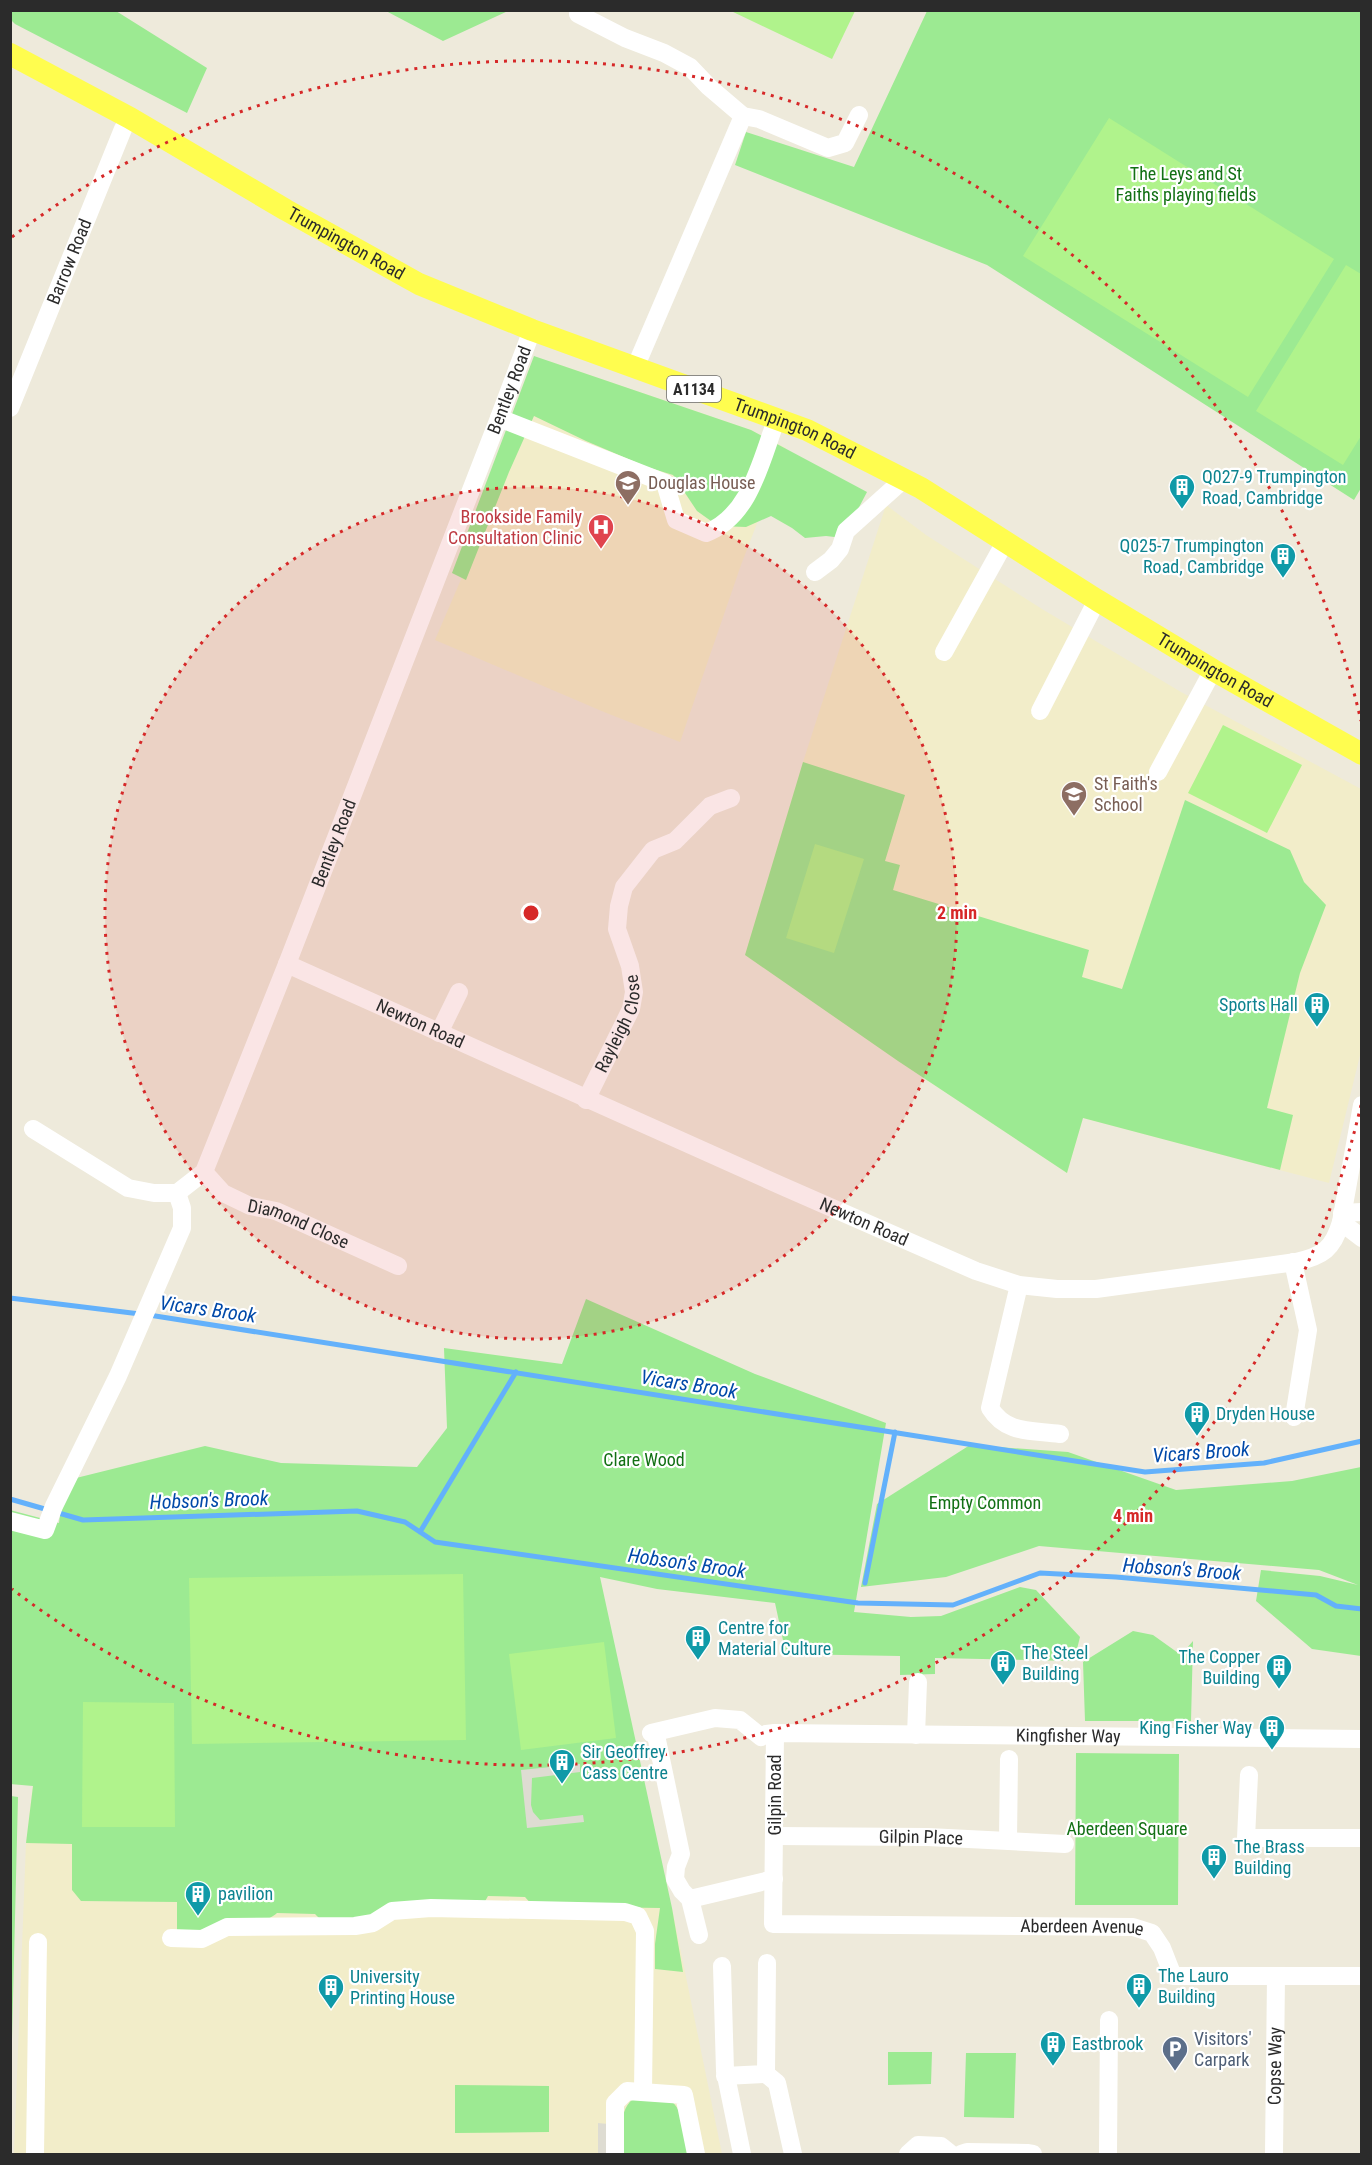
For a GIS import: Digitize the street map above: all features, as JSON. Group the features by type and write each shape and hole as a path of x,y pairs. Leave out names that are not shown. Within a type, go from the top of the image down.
{"main road":[{"name":"Trumpington Road","path":"10,54 129,118 286,210 419,284 532,330 807,430 904,479 1213,670 1362,754"}],"street":[{"path":"578,14 690,67 743,116 759,119 828,148 845,143 859,115"},
{"path":"635,368 743,116"},
{"name":"Barrow Road","path":"10,408 129,118"},
{"name":"Bentley Road","path":"204,1172 288,964 532,330"},
{"path":"499,418 665,483 676,520 706,533 731,518 748,495 777,418"},
{"path":"815,572 831,560 840,549 846,531 904,479"},
{"path":"944,652 1005,542"},
{"path":"1040,711 1097,600"},
{"path":"1158,772 1213,670"},
{"name":"Rayleigh Close","path":"586,1100 632,1009 634,992 630,966 617,929 619,906 624,887 653,850 675,841 710,806 730,798"},
{"name":"Newton Road","path":"288,964 586,1100 976,1271 1019,1285 1057,1289 1095,1289 1293,1262 1322,1254 1336,1236 1341,1218 1362,1105"},
{"path":"439,1033 459,992"},
{"path":"33,1129 128,1188 154,1193 177,1193 204,1172"},
{"name":"Diamond Close","path":"204,1172 223,1193 250,1206 276,1211 398,1266"},
{"path":"10,1521 45,1530 52,1511 118,1376 182,1228 182,1208 177,1193"},
{"path":"1341,1218 1362,1212"},
{"path":"1341,1218 1362,1238"},
{"path":"1293,1262 1308,1330 1294,1417"},
{"path":"1019,1285 990,1408 997,1419 1008,1427 1060,1434"},
{"path":"916,1735 918,1682"},
{"name":"Gilpin Road","path":"690,1899 675,1879 676,1867 681,1854 654,1737 715,1718 740,1720 761,1737 766,1734 776,1734 773,1924"},
{"name":"Kingfisher Way","path":"776,1734 1362,1739"},
{"path":"1008,1840 1009,1758"},
{"path":"1249,1775 1246,1838 1362,1838"},
{"name":"Gilpin Place","path":"775,1836 928,1837 1065,1844"},
{"path":"699,1935 690,1899 774,1879"},
{"path":"171,1938 202,1939 227,1927 355,1926 373,1923 392,1911 431,1908 625,1912 638,1916 645,1930 643,2092"},
{"name":"Aberdeen Avenue","path":"773,1924 1133,1927 1152,1933 1162,1948 1173,1976 1362,1976"},
{"path":"35,2154 38,1942"},
{"path":"766,2074 767,1963"},
{"path":"722,1966 725,2076 742,2154"},
{"name":"Copse Way","path":"1274,2154 1276,1976"},
{"path":"1108,2154 1109,2020"},
{"path":"725,2076 766,2074 777,2083 793,2154"},
{"path":"615,2154 615,2103 627,2091 684,2095 696,2154"},
{"path":"908,2154 918,2145 941,2146 951,2154"},
{"path":"961,2154 979,2152 1033,2154"}],"shaded area":[{"name":"Douglas House","path":"549,361 751,430 786,448 741,565 680,742 435,640 526,428"},
{"name":"St Faith's School","path":"886,505 926,535 1042,609 1181,692 1361,789 1361,1051 1329,1183 1083,1118 1067,1173 898,1061 745,955 803,762"},
{"path":"63,1524 672,1908 722,2154 14,2154 26,1843"},
{"path":"580,1764 580,1772 532,1778 531,1805 533,1812 540,1820 583,1815 584,1822 527,1828 521,1770"},
{"path":"598,2123 608,2124 608,2154 598,2154"}],"green space":[{"path":"11,10 116,11 207,68 187,113 15,24 11,20"},
{"path":"386,10 508,11 443,41"},
{"path":"855,10 832,59 731,11"},
{"name":"The Leys and St Faiths playing fields","path":"927,11 1361,11 1361,488 1354,500 987,265 735,165 746,132 854,167"},
{"path":"1109,118 1334,259 1248,397 1023,256"},
{"path":"1346,265 1361,274 1361,436 1343,465 1256,411"},
{"path":"534,356 751,430 867,492 843,538 826,536 805,538 771,516 746,527 718,526 697,511 673,475 647,467 534,416 466,580 452,573"},
{"path":"1223,725 1302,765 1267,833 1188,793"},
{"path":"803,762 905,795 885,861 900,865 893,890 1089,950 1082,977 1122,989 1185,800 1290,850 1304,882 1326,905 1300,973 1267,1108 1293,1115 1280,1170 1083,1118 1067,1173 898,1061 745,955"},
{"path":"815,844 864,859 834,953 786,938"},
{"name":"Clare Wood","path":"586,1299 755,1374 886,1423 854,1612 911,1617 941,1616 1020,1587 1036,1590 1080,1637 1074,1661 935,1658 935,1674 900,1675 900,1656 786,1654 775,1603 657,1589 600,1577 672,1908 683,1972 655,1969 655,1944 660,1908 533,1906 525,1897 488,1896 483,1905 322,1921 315,1914 277,1913 269,1919 244,1927 201,1935 177,1936 177,1902 81,1901 72,1890 72,1844 26,1843 33,1786 10,1784 10,1510 59,1523 64,1481 205,1446 281,1463 417,1467 447,1428 444,1348 562,1364"},
{"name":"Empty Common","path":"970,1445 1068,1452 1176,1490 1292,1481 1361,1467 1361,1656 1312,1649 1256,1601 1261,1570 1320,1576 1358,1585 1319,1570 1039,1546 946,1577 861,1587 877,1504"},
{"path":"463,1574 466,1740 192,1744 189,1578"},
{"path":"1133,1631 1153,1635 1181,1655 1193,1641 1191,1721 1085,1721 1083,1662"},
{"path":"604,1642 616,1738 521,1750 509,1654"},
{"path":"83,1702 174,1703 175,1827 82,1827"},
{"name":"Aberdeen Square","path":"1076,1753 1179,1754 1178,1905 1075,1905"},
{"path":"10,1796 18,1797 11,2080"},
{"path":"888,2052 932,2052 931,2084 888,2085"},
{"path":"966,2053 1016,2053 1014,2118 964,2117"},
{"path":"455,2085 549,2086 549,2132 455,2133"},
{"path":"662,2098 677,2107 683,2123 688,2154 624,2154 623,2117 628,2104 633,2099"}],"waterway":[{"name":"Vicars Brook","path":"10,1298 140,1314"},
{"name":"Vicars Brook","path":"149,1315 1145,1472 1264,1463 1362,1441"},
{"path":"420,1532 516,1372"},
{"path":"865,1583 895,1432"},
{"name":"Hobson's Brook","path":"10,1499 83,1520 357,1511 405,1522 435,1542 858,1603 953,1605 1040,1573 1116,1577 1316,1595 1336,1606 1362,1609"}],"place":[{"name":"Douglas House","path":"628,506"},
{"name":"Q027-9 Trumpington Road, Cambridge","path":"1182,510"},
{"name":"Brookside Family Consultation Clinic","path":"601,550"},
{"name":"Q025-7 Trumpington Road, Cambridge","path":"1283,579"},
{"name":"St Faith's School","path":"1074,817"},
{"name":"Sports Hall","path":"1317,1028"},
{"name":"Dryden House","path":"1197,1437"},
{"name":"Centre for Material Culture","path":"698,1661"},
{"name":"The Steel Building","path":"1003,1686"},
{"name":"The Copper Building","path":"1279,1690"},
{"name":"King Fisher Way","path":"1272,1751"},
{"name":"Sir Geoffrey Cass Centre","path":"562,1785"},
{"name":"The Brass Building","path":"1214,1880"},
{"name":"pavilion","path":"198,1917"},
{"name":"The Lauro Building","path":"1139,2009"},
{"name":"University Printing House","path":"331,2010"},
{"name":"Eastbrook","path":"1053,2067"},
{"name":"Visitors' Carpark","path":"1175,2072"}]}
